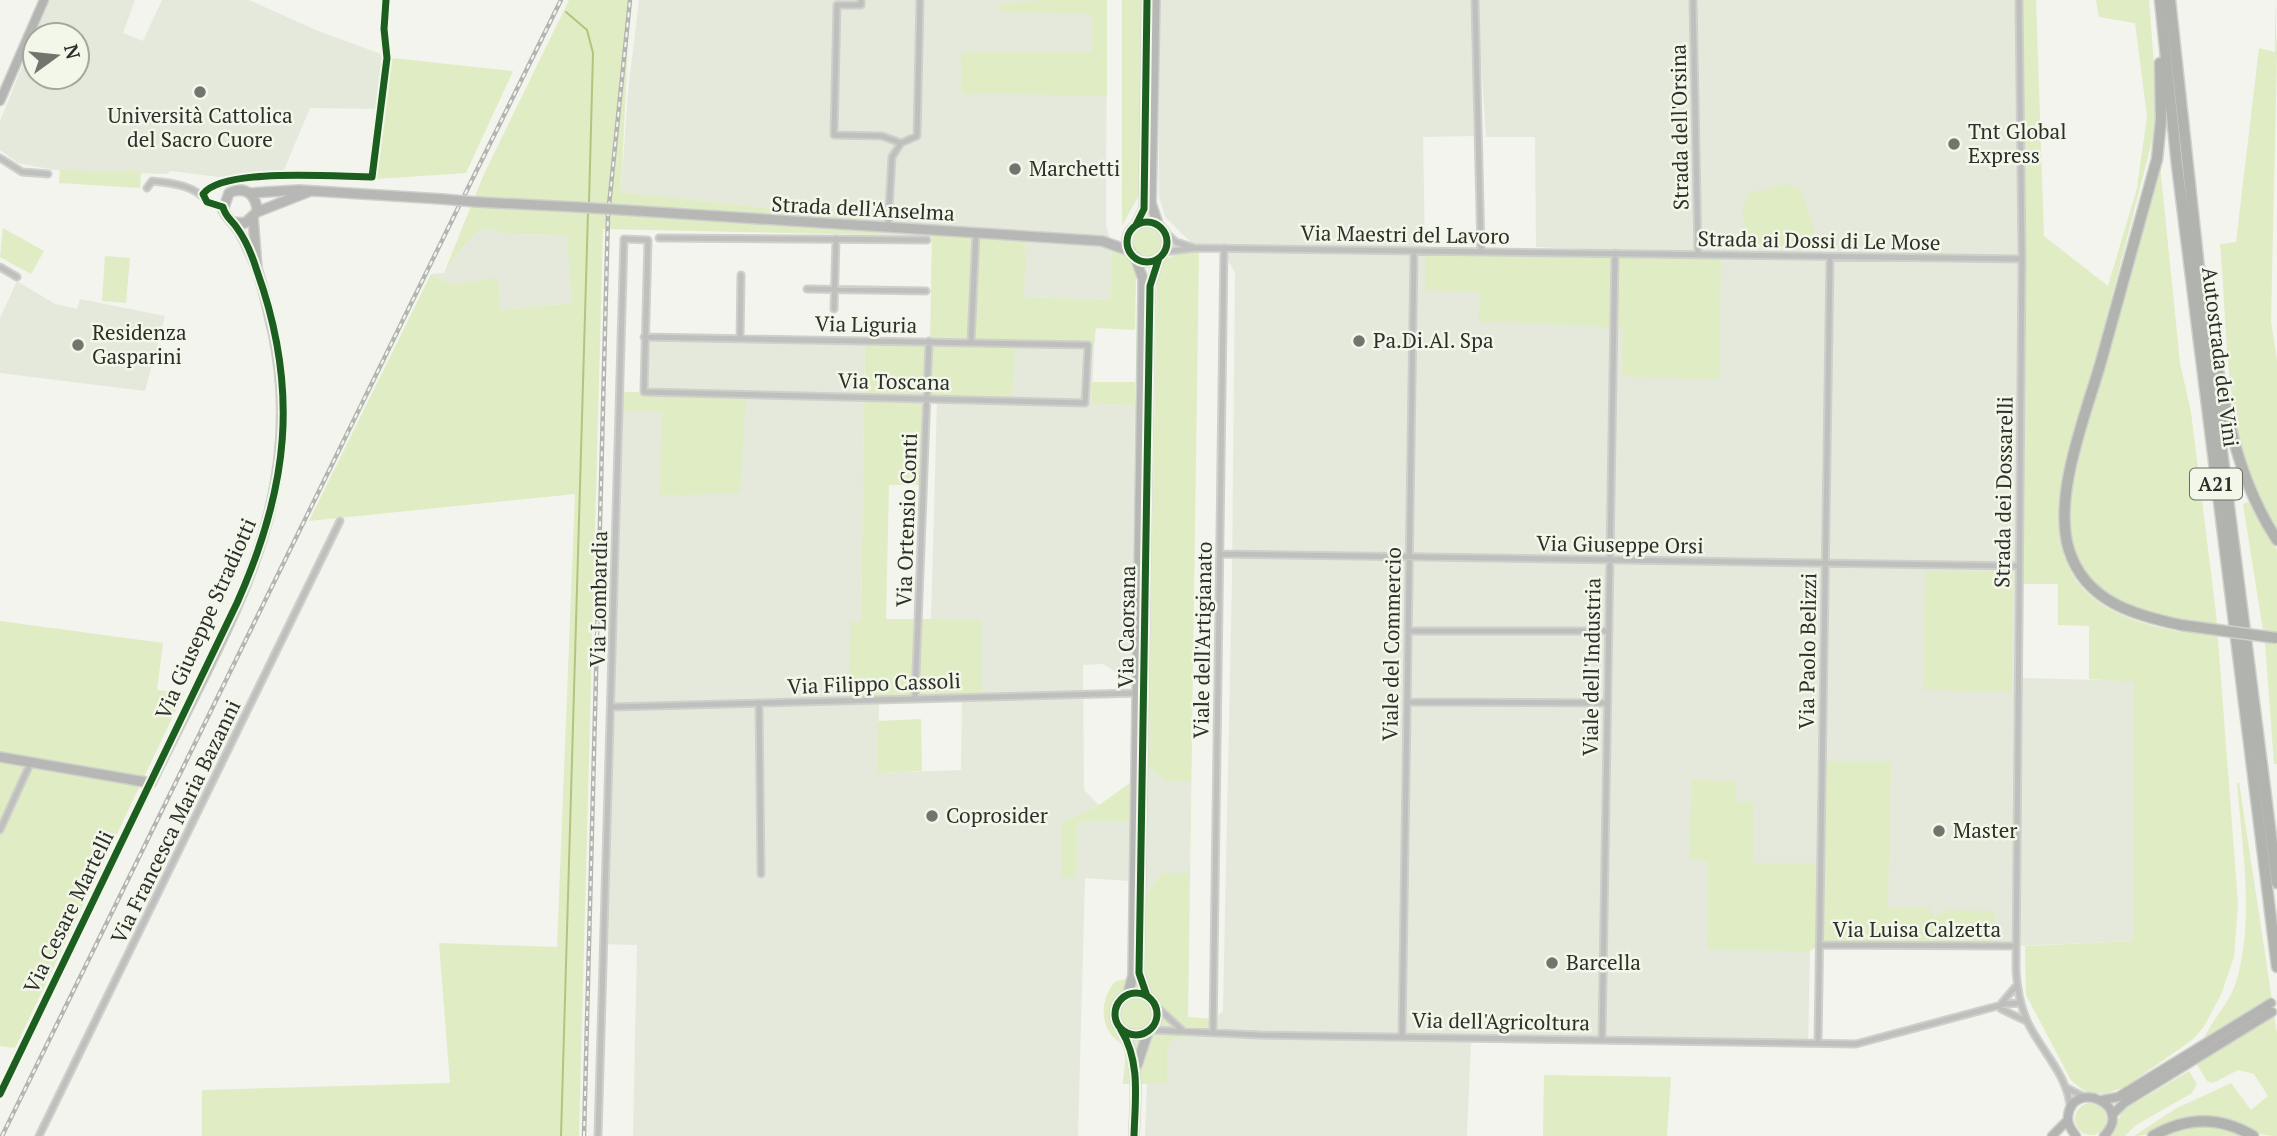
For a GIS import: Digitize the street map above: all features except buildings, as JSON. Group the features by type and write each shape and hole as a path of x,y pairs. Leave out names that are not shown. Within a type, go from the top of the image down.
{"highway":[{"path":"2154,0 2161,95 2157,159 2074,459 2064,523 2074,562 2098,594 2127,611 2181,625 2277,638"},
{"name":"Autostrada dei Vini","path":"2160,0 2204,391 2277,967"},
{"name":"Autostrada dei Vini","path":"2170,0 2202,287 2277,883"},
{"path":"2202,287 2236,454 2258,510 2277,540"},
{"path":"2153,1136 2172,1126 2194,1121 2228,1124 2253,1136"}],"main road":[{"path":"0,101 44,0"},
{"path":"1147,0 1144,209 1129,233 1133,254 1147,262 1161,255 1166,233 1157,224 1151,203 1154,0"},
{"path":"242,189 251,193 309,191 255,215 244,223 232,222 223,207 226,196 232,191 242,189"},
{"name":"Strada dell'Anselma","path":"309,191 1102,241 1133,254"},
{"path":"251,193 255,215"},
{"name":"Via Giuseppe Stradiotti","path":"151,783 252,569 275,500 283,450 283,396 277,349 257,270 255,215"},
{"name":"Via Giuseppe Stradiotti","path":"232,222 257,270"},
{"path":"1136,225 1147,222 1157,224"},
{"name":"Strada dell'Anselma","path":"1102,241 1129,233"},
{"name":"Via Caorsana","path":"1128,994 1133,975 1143,297 1143,279 1133,254"},
{"name":"Via Caorsana","path":"1147,996 1139,973 1150,286 1161,255"},
{"path":"0,757 151,783"},
{"path":"1133,1135 1135,1074 1132,1047 1121,1030 1115,1012 1120,1000 1128,994 1147,996 1156,1006 1157,1018 1141,1046 1135,1074"},
{"path":"2052,1136 2068,1120 2070,1110 2084,1097 2102,1100 2118,1097 2272,1007 2124,1103 2112,1115 2110,1128 2104,1136"},
{"path":"1121,1030 1134,1036 1149,1031"},
{"path":"2102,1100 2112,1115"},
{"path":"2068,1120 2076,1136"}],"street":[{"path":"861,0 861,5 837,5 834,135 882,136 901,143"},
{"path":"888,227 892,157 901,143 917,136 920,0"},
{"path":"1475,0 1481,252"},
{"name":"Strada dell'Orsina","path":"1693,0 1698,254"},
{"name":"Strada dei Dossarelli","path":"2019,0 2022,259 2015,946 2020,1003 2028,1023 2067,1088"},
{"path":"0,158 10,167"},
{"path":"0,168 10,167 33,174 48,174"},
{"path":"146,188 152,181 174,183 203,194 207,202 223,207"},
{"path":"971,342 976,233"},
{"name":"Via Maestri del Lavoro","path":"1166,233 1176,242 1195,248"},
{"path":"659,238 927,240"},
{"name":"Via Lombardia","path":"598,1136 624,239 649,240 644,392"},
{"path":"834,309 836,239"},
{"name":"Via Maestri del Lavoro","path":"1161,255 1195,248 1615,253"},
{"name":"Viale dell'Artigianato","path":"1213,1033 1224,248"},
{"name":"Viale del Commercio","path":"1402,1037 1414,251"},
{"name":"Strada ai Dossi di Le Mose","path":"1615,253 1830,259 2022,259"},
{"name":"Viale dell'Industria","path":"1602,1039 1615,253"},
{"name":"Via Paolo Belizzi","path":"1818,1043 1830,259"},
{"path":"0,267 17,277"},
{"path":"740,339 741,275"},
{"path":"807,289 926,291"},
{"name":"Via Liguria","path":"644,337 1088,345"},
{"name":"Via Ortensio Conti","path":"915,699 929,341"},
{"name":"Via Toscana","path":"644,392 1085,403 1088,345"},
{"name":"Via Francesca Maria Bazanni","path":"39,1136 340,521"},
{"name":"Via Giuseppe Orsi","path":"1220,554 2019,566"},
{"path":"1408,631 1609,631"},
{"name":"Via Filippo Cassoli","path":"612,707 1137,693"},
{"path":"1407,702 1608,703"},
{"path":"759,703 761,874"},
{"path":"0,830 31,762"},
{"name":"Via Cesare Martelli","path":"0,1094 151,783"},
{"name":"Via Luisa Calzetta","path":"1819,945 2015,946"},
{"path":"2000,1007 2017,985"},
{"path":"1818,1043 1856,1044 2020,1003"},
{"path":"1156,1006 1184,1031"},
{"path":"2000,1007 2028,1023"},
{"name":"Via dell'Agricoltura","path":"1149,1031 1818,1043"},
{"path":"2067,1088 2084,1097"},
{"path":"2067,1088 2070,1110"}],"shaded area":[{"name":"Università Cattolica del Sacro Cuore","path":"50,0 135,0 123,33 143,41 162,0 249,0 318,31 392,58 386,109 310,108 283,172 218,177 171,171 166,174 54,170 18,163 0,150 0,121 21,69 21,91 91,91 91,21 41,21"},
{"path":"639,0 1107,0 1106,226 1112,245 1110,300 1023,297 1026,240 877,235 876,220 621,192 628,92"},
{"path":"1158,0 1474,0 1476,136 1423,137 1425,252 1672,253 1536,247 1535,137 1486,137 1477,0 2018,0 2020,678 2135,681 2133,941 2015,946 1820,945 1810,951 1808,1044 1471,1039 1467,1136 1145,1136 1147,1084 1167,1084 1167,1047 1172,1039 1213,1033 1212,1019 1223,1012 1232,579 1235,272 1222,251 1199,250 1165,217 1159,196"},
{"path":"482,228 510,234 568,235 572,303 501,310 496,279 451,285 431,274 444,273 462,248"},
{"name":"Residenza Gasparini","path":"17,281 55,304 77,309 80,299 165,316 145,391 0,373 0,318"},
{"path":"645,339 865,340 861,621 852,621 879,701 878,773 961,770 962,698 982,619 931,620 937,401 1014,343 1094,345 1092,404 1135,405 1132,682 1103,664 1083,665 1084,790 1099,805 1062,823 1076,878 1078,821 1130,821 1129,881 1085,878 1078,1136 633,1136 637,945 603,944 619,412 662,412 660,496 740,492 645,392"},
{"path":"1148,767 1166,781 1191,781 1189,874 1161,873 1146,895"}],"green space":[{"path":"569,0 630,0 621,192 876,220 877,235 603,229 579,1136 202,1136 202,1090 450,1083 439,943 557,947 575,494 309,521 431,274 451,285 497,278 501,310 572,303 567,235 510,234 482,228 462,248 444,273 484,174"},
{"path":"1045,0 1107,0 1107,96 962,93 961,51 1092,52 1092,14 999,12 999,4"},
{"path":"1122,0 1142,0 1139,195 1122,226"},
{"path":"2018,0 2036,0 2044,236 2108,286 2137,188 2147,116 2135,23 2099,17 2096,0 2149,0 2158,118 2060,498 2059,529 2064,554 2073,576 2087,593 2105,606 2152,626 2181,632 2183,620 2135,611 2106,594 2089,578 2078,560 2072,541 2070,520 2081,450 2160,165 2180,363 2191,412 2216,613 2238,904 2234,957 2221,995 2203,1028 2192,1040 2125,1087 2104,1094 2085,1092 2071,1080 2026,995 2025,946 2133,941 2134,682 2089,679 2089,626 2058,625 2058,584 2020,584"},
{"path":"2275,0 2277,53 2271,321 2277,361 2277,530 2259,497 2237,428 2227,355 2220,244 2236,242 2259,48 2275,52"},
{"path":"392,58 513,71 466,173 376,179"},
{"path":"60,170 141,172 140,188 59,183"},
{"path":"1786,184 1800,189 1814,227 1815,248 1756,246 1748,233 1743,207 1749,193"},
{"path":"1148,225 1160,230 1165,242 1160,254 1148,259 1136,254 1131,242 1136,230"},
{"path":"3,228 44,251 31,274 0,257"},
{"path":"932,234 1026,240 1024,297 1110,300 1112,245 1131,257 1136,274 1135,330 1096,328 1094,345 1015,343 1012,401 927,399 924,485 889,485 886,619 982,619 982,698 848,700 851,621 861,621 865,340 930,342"},
{"path":"1199,250 1188,1017 1212,1019 1213,1033 1172,1039 1167,1048 1167,1084 1123,1084 1124,1049 1111,1035 1104,1020 1105,999 1116,981 1145,976 1146,895 1161,873 1189,873 1191,781 1166,781 1148,767 1157,272 1169,258"},
{"path":"1425,252 1721,256 1719,380 1622,376 1623,328 1479,321 1480,292 1425,290"},
{"path":"105,256 130,258 126,303 102,301"},
{"path":"1092,382 1135,382 1135,405 1092,404"},
{"path":"620,392 746,394 740,493 659,496 662,412 619,412"},
{"path":"2248,502 2277,550 2277,764 2274,764 2265,643 2243,504"},
{"path":"1925,571 2013,571 2012,692 1923,690"},
{"path":"0,621 163,643 157,690 184,693 15,1048 0,1046"},
{"path":"921,719 922,771 878,773 878,721"},
{"path":"1822,761 1891,762 1888,907 1928,907 1935,917 1947,910 1995,911 1994,946 1820,945 1810,951 1707,950 1708,861 1689,860 1692,779 1736,782 1736,802 1753,802 1753,863 1820,863"},
{"path":"2239,782 2272,1000 2203,1042 2233,990 2242,958 2246,883"},
{"path":"1130,783 1130,821 1078,821 1076,878 1061,878 1062,823 1099,805"},
{"path":"2274,1017 2277,1033 2277,1136 2257,1133 2220,1119 2200,1116 2134,1136 2175,1109 2231,1083 2251,1110 2268,1096 2254,1074 2238,1070 2213,1083 2207,1081 2196,1063"},
{"path":"2189,1071 2197,1084 2192,1093 2136,1125 2125,1136 2111,1136 2123,1110"},
{"path":"1544,1075 1671,1077 1667,1136 1543,1136"},
{"path":"2091,1103 2102,1108 2107,1119 2102,1130 2091,1135 2080,1130 2075,1119 2080,1108"},
{"path":"2187,1125 2222,1126 2246,1136 2160,1136"}],"waterway":[{"path":"566,12 587,30 593,53 589,203"},
{"path":"561,1136 588,212"}],"railway":[{"path":"465,194 561,0"},
{"path":"584,1136 608,215 630,0"},
{"path":"2,1136 459,206"}],"cycle path":[{"path":"0,1094 237,603 268,520 282,439 283,399 271,315 243,238 223,207 207,202 203,194 215,186 233,180 256,177 372,177 387,58 384,29 386,0"},
{"path":"1136,225 1144,209 1147,0"},
{"path":"1147,222 1161,228 1167,242 1161,256 1147,262 1133,256 1127,242 1133,228 1147,222"},
{"path":"1147,996 1139,973 1150,286 1159,258"},
{"path":"1136,993 1151,999 1157,1014 1151,1029 1136,1035 1121,1029 1115,1014 1121,999 1136,993"},
{"path":"1121,1030 1132,1055 1134,1068 1134,1136"}],"place":[{"name":"Università Cattolica del Sacro Cuore","path":"200,92"},
{"name":"Tnt Global Express","path":"1954,144"},
{"name":"Marchetti","path":"1015,169"},
{"name":"Pa.Di.Al. Spa","path":"1359,341"},
{"name":"Residenza Gasparini","path":"78,345"},
{"name":"Coprosider","path":"932,816"},
{"name":"Master","path":"1939,831"},
{"name":"Barcella","path":"1552,963"}]}
